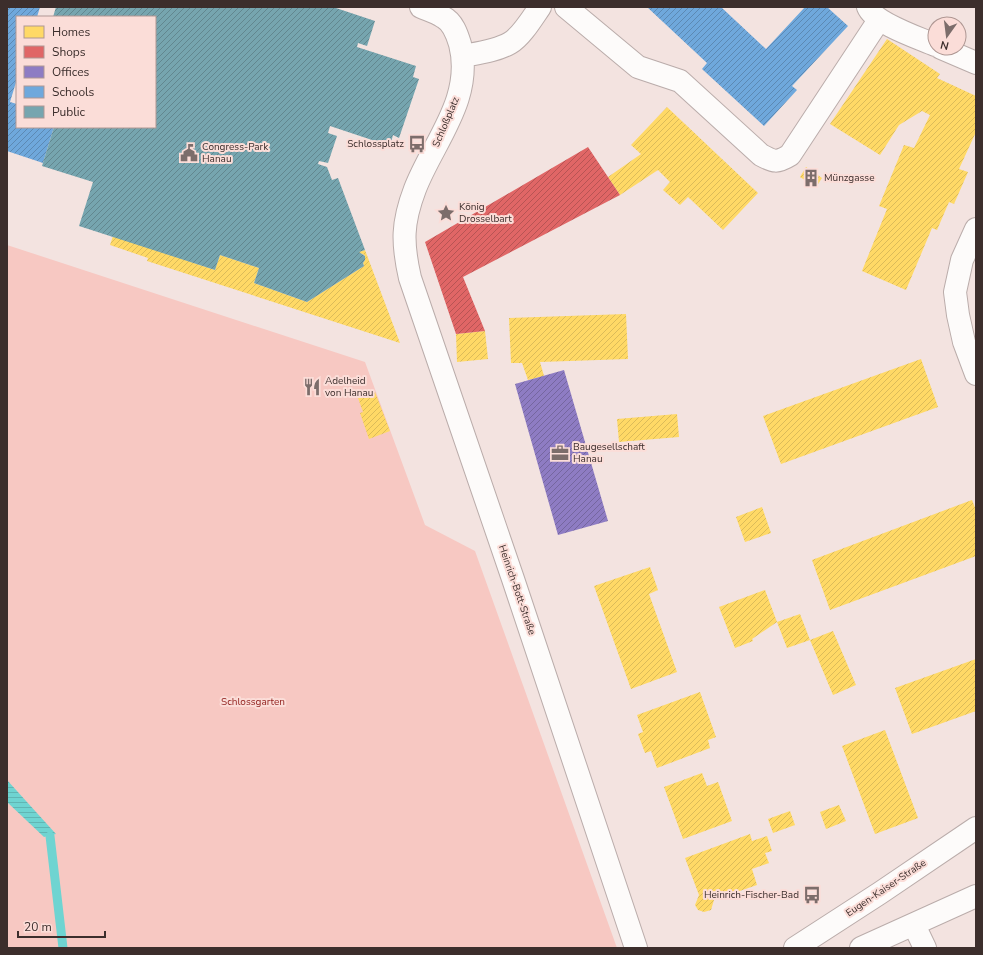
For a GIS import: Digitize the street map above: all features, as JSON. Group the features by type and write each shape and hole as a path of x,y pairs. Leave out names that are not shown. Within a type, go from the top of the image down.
{"street":[{"name":"Schloßplatz","path":"403,230 415,188 445,130 457,101 462,79 463,56 452,25 444,17 421,7"},
{"path":"463,56 489,51 512,42 521,33 540,7"},
{"path":"566,7 638,67 680,81 761,155 770,160 781,161 790,155 874,14 927,41"},
{"path":"960,56 976,63"},
{"path":"976,229 962,260 955,292 964,342 976,374"},
{"name":"Heinrich-Bott-Straße","path":"403,230 404,252 410,278 509,565 636,948"},
{"name":"Eugen-Kaiser-Straße","path":"795,948 976,828"},
{"path":"861,948 976,896"},
{"path":"914,925 925,948"}],"green space":[{"name":"Schlossgarten","path":"7,245 365,362 425,525 475,551 617,948 7,948"}],"water":[{"path":"7,780 56,834 44,837 7,802"}],"building: Homes":[{"path":"887,39 940,74 937,78 976,96 976,132 959,169 968,172 954,204 949,202 937,230 932,228 906,290 862,271 887,209 879,206 904,145 914,148 930,115 922,111 899,125 880,155 830,124"},
{"path":"667,107 758,193 723,230 688,197 680,205 663,190 670,182 658,170 620,195 608,177 641,154 631,145"},
{"name":"Münzgasse","path":"806,167 822,178 816,187 800,177"},
{"path":"113,236 215,270 220,255 259,268 254,283 307,302 364,266 363,263 365,256 363,254 356,253 365,250 400,343 147,261 148,258 110,245"},
{"path":"626,314 628,359 540,362 544,376 528,380 522,363 511,363 509,318"},
{"path":"485,331 488,359 457,362 456,334"},
{"path":"921,359 938,407 781,464 763,416"},
{"path":"375,392 390,431 369,439 360,413 363,412 358,398"},
{"path":"677,414 679,437 619,442 617,419"},
{"path":"972,500 976,510 976,556 830,610 812,560"},
{"path":"762,507 771,533 745,542 736,517"},
{"path":"650,567 658,590 649,594 677,672 631,689 594,586"},
{"path":"765,590 777,622 752,639 753,641 735,648 719,607"},
{"path":"800,614 810,640 787,648 777,622"},
{"path":"833,631 856,685 833,695 810,640"},
{"path":"976,659 976,711 912,734 895,688"},
{"path":"700,692 716,737 708,740 710,748 657,768 651,751 645,753 638,734 643,732 637,715"},
{"path":"885,730 918,818 875,834 842,746"},
{"path":"702,773 707,786 718,782 732,821 683,839 664,787"},
{"path":"839,805 846,821 826,829 820,812"},
{"path":"790,811 795,825 773,833 768,819"},
{"path":"750,834 752,841 767,836 772,851 765,853 769,863 752,869 757,885 714,900 711,910 704,912 698,910 695,905 699,895 685,858"}],"building: Shops":[{"path":"588,147 620,195 463,277 485,331 456,334 425,242"}],"building: Offices":[{"path":"564,370 608,521 558,535 515,384"}],"building: Schools":[{"path":"7,7 40,7 37,16 16,16 16,82 10,102 16,104 16,128 54,128 43,163 7,151"},
{"path":"647,7 721,7 766,49 805,7 827,7 848,26 792,86 797,90 764,126 702,69 707,63"}],"building: Public":[{"name":"Congress-Park Hanau","path":"56,7 333,7 375,21 367,46 358,43 357,47 416,66 413,77 419,79 399,138 393,135 390,146 330,126 328,133 337,136 328,163 319,161 318,164 327,167 332,180 338,178 365,250 359,252 365,256 363,263 364,266 307,302 254,283 259,268 220,255 215,270 79,226 93,182 42,166 54,128 156,128 156,16 53,16"}],"waterway":[{"path":"50,836 63,948"}],"place":[{"name":"Schlossplatz","path":"417,144"},
{"name":"Congress-Park Hanau","path":"189,153"},
{"name":"Münzgasse","path":"811,178"},
{"name":"König Drosselbart","path":"446,213"},
{"name":"Adelheid von Hanau","path":"312,387"},
{"name":"Baugesellschaft Hanau","path":"560,453"},
{"name":"Heinrich-Fischer-Bad","path":"812,895"}]}
